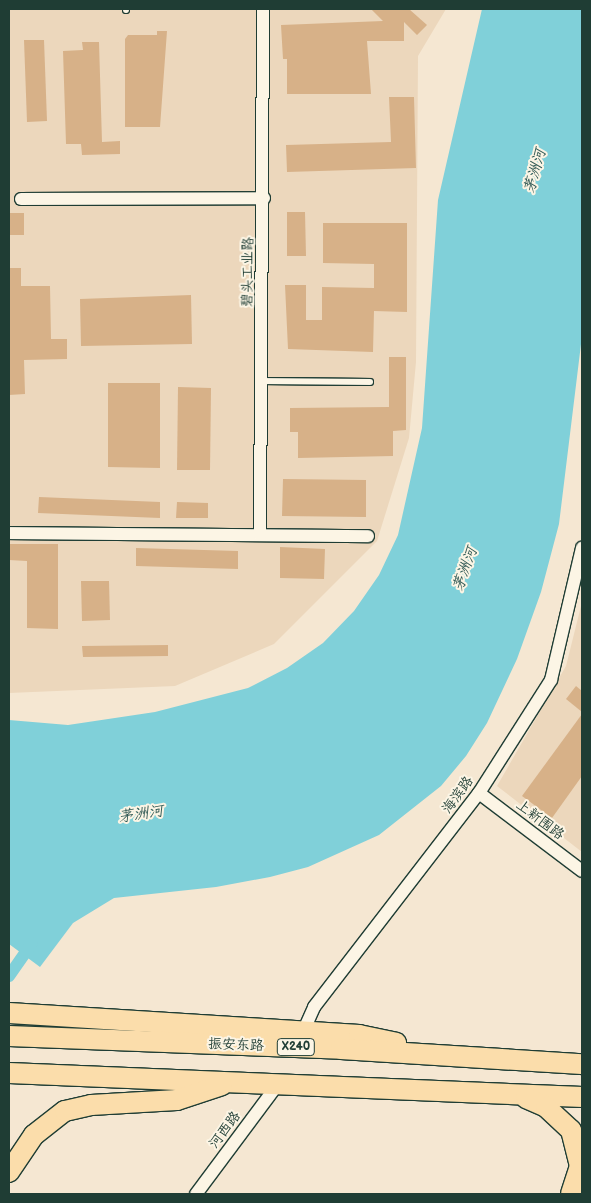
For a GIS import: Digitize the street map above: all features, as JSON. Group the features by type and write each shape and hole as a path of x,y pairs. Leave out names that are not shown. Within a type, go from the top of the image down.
{"main road":[{"path":"9,1013 370,1037 444,1055"},
{"name":"振安东路","path":"9,1036 444,1055 582,1064"},
{"path":"9,1073 582,1097"},
{"path":"9,1172 34,1134 54,1117 78,1107 177,1100 230,1082"},
{"path":"509,1094 546,1107 572,1130 580,1166 571,1194"}],"street":[{"name":"碧头工业路","path":"260,535 264,198 263,9"},
{"path":"21,199 264,198"},
{"path":"9,533 368,536"},
{"name":"海滨路","path":"303,1032 314,1007 479,793 551,680 582,548"},
{"name":"上新围路","path":"479,793 582,871"},
{"name":"河西路","path":"196,1194 278,1084"}],"lane":[{"path":"262,381 370,382"}],"shaded area":[{"path":"9,9 446,9 418,56 416,362 409,438 377,541 274,644 175,686 9,693"},
{"path":"582,602 582,852 497,786 566,666"}],"water":[{"name":"茅洲河","path":"482,9 582,9 582,336 559,524 541,592 517,659 487,723 466,756 441,786 379,835 308,867 270,877 216,887 114,898 73,923 40,967 9,944 9,720 68,725 155,712 248,688 287,668 323,643 354,611 379,575 398,535 422,428 438,200"}],"building":[{"path":"371,9 409,9 427,25 417,35 404,22 404,41 367,41 371,94 287,94 287,59 283,59 281,25 383,21"},
{"path":"157,31 167,31 160,127 125,127 125,39 128,35 157,35"},
{"path":"24,40 44,40 47,121 27,122"},
{"path":"82,42 99,42 102,142 120,141 120,154 82,155 81,144 66,144 63,51 83,50"},
{"path":"389,97 414,97 416,168 287,172 286,145 391,142"},
{"path":"287,212 305,212 306,256 287,256"},
{"path":"9,213 24,213 24,235 9,235"},
{"path":"323,223 407,223 407,312 374,311 373,352 288,349 285,285 306,285 306,320 322,320 322,287 374,288 374,264 323,263"},
{"path":"9,268 21,268 21,286 50,286 51,339 67,339 67,359 24,360 25,394 9,395"},
{"path":"191,295 192,344 81,346 80,299"},
{"path":"389,357 406,357 406,430 393,431 393,456 298,458 298,432 290,432 290,408 389,407"},
{"path":"108,383 160,383 160,468 108,467"},
{"path":"178,387 211,388 210,470 177,470"},
{"path":"283,479 366,480 366,517 282,516"},
{"path":"39,497 160,502 160,518 38,513"},
{"path":"177,502 208,503 208,518 176,518"},
{"path":"9,544 58,544 58,629 27,628 27,561 9,560"},
{"path":"280,547 325,549 324,579 280,578"},
{"path":"136,548 238,551 238,569 136,566"},
{"path":"81,581 109,581 110,620 82,621"},
{"path":"168,645 168,656 83,657 82,646"},
{"path":"576,686 582,691 582,712 566,699"},
{"path":"582,714 582,776 552,818 522,796"}],"waterway":[{"path":"9,976 32,943"}]}
